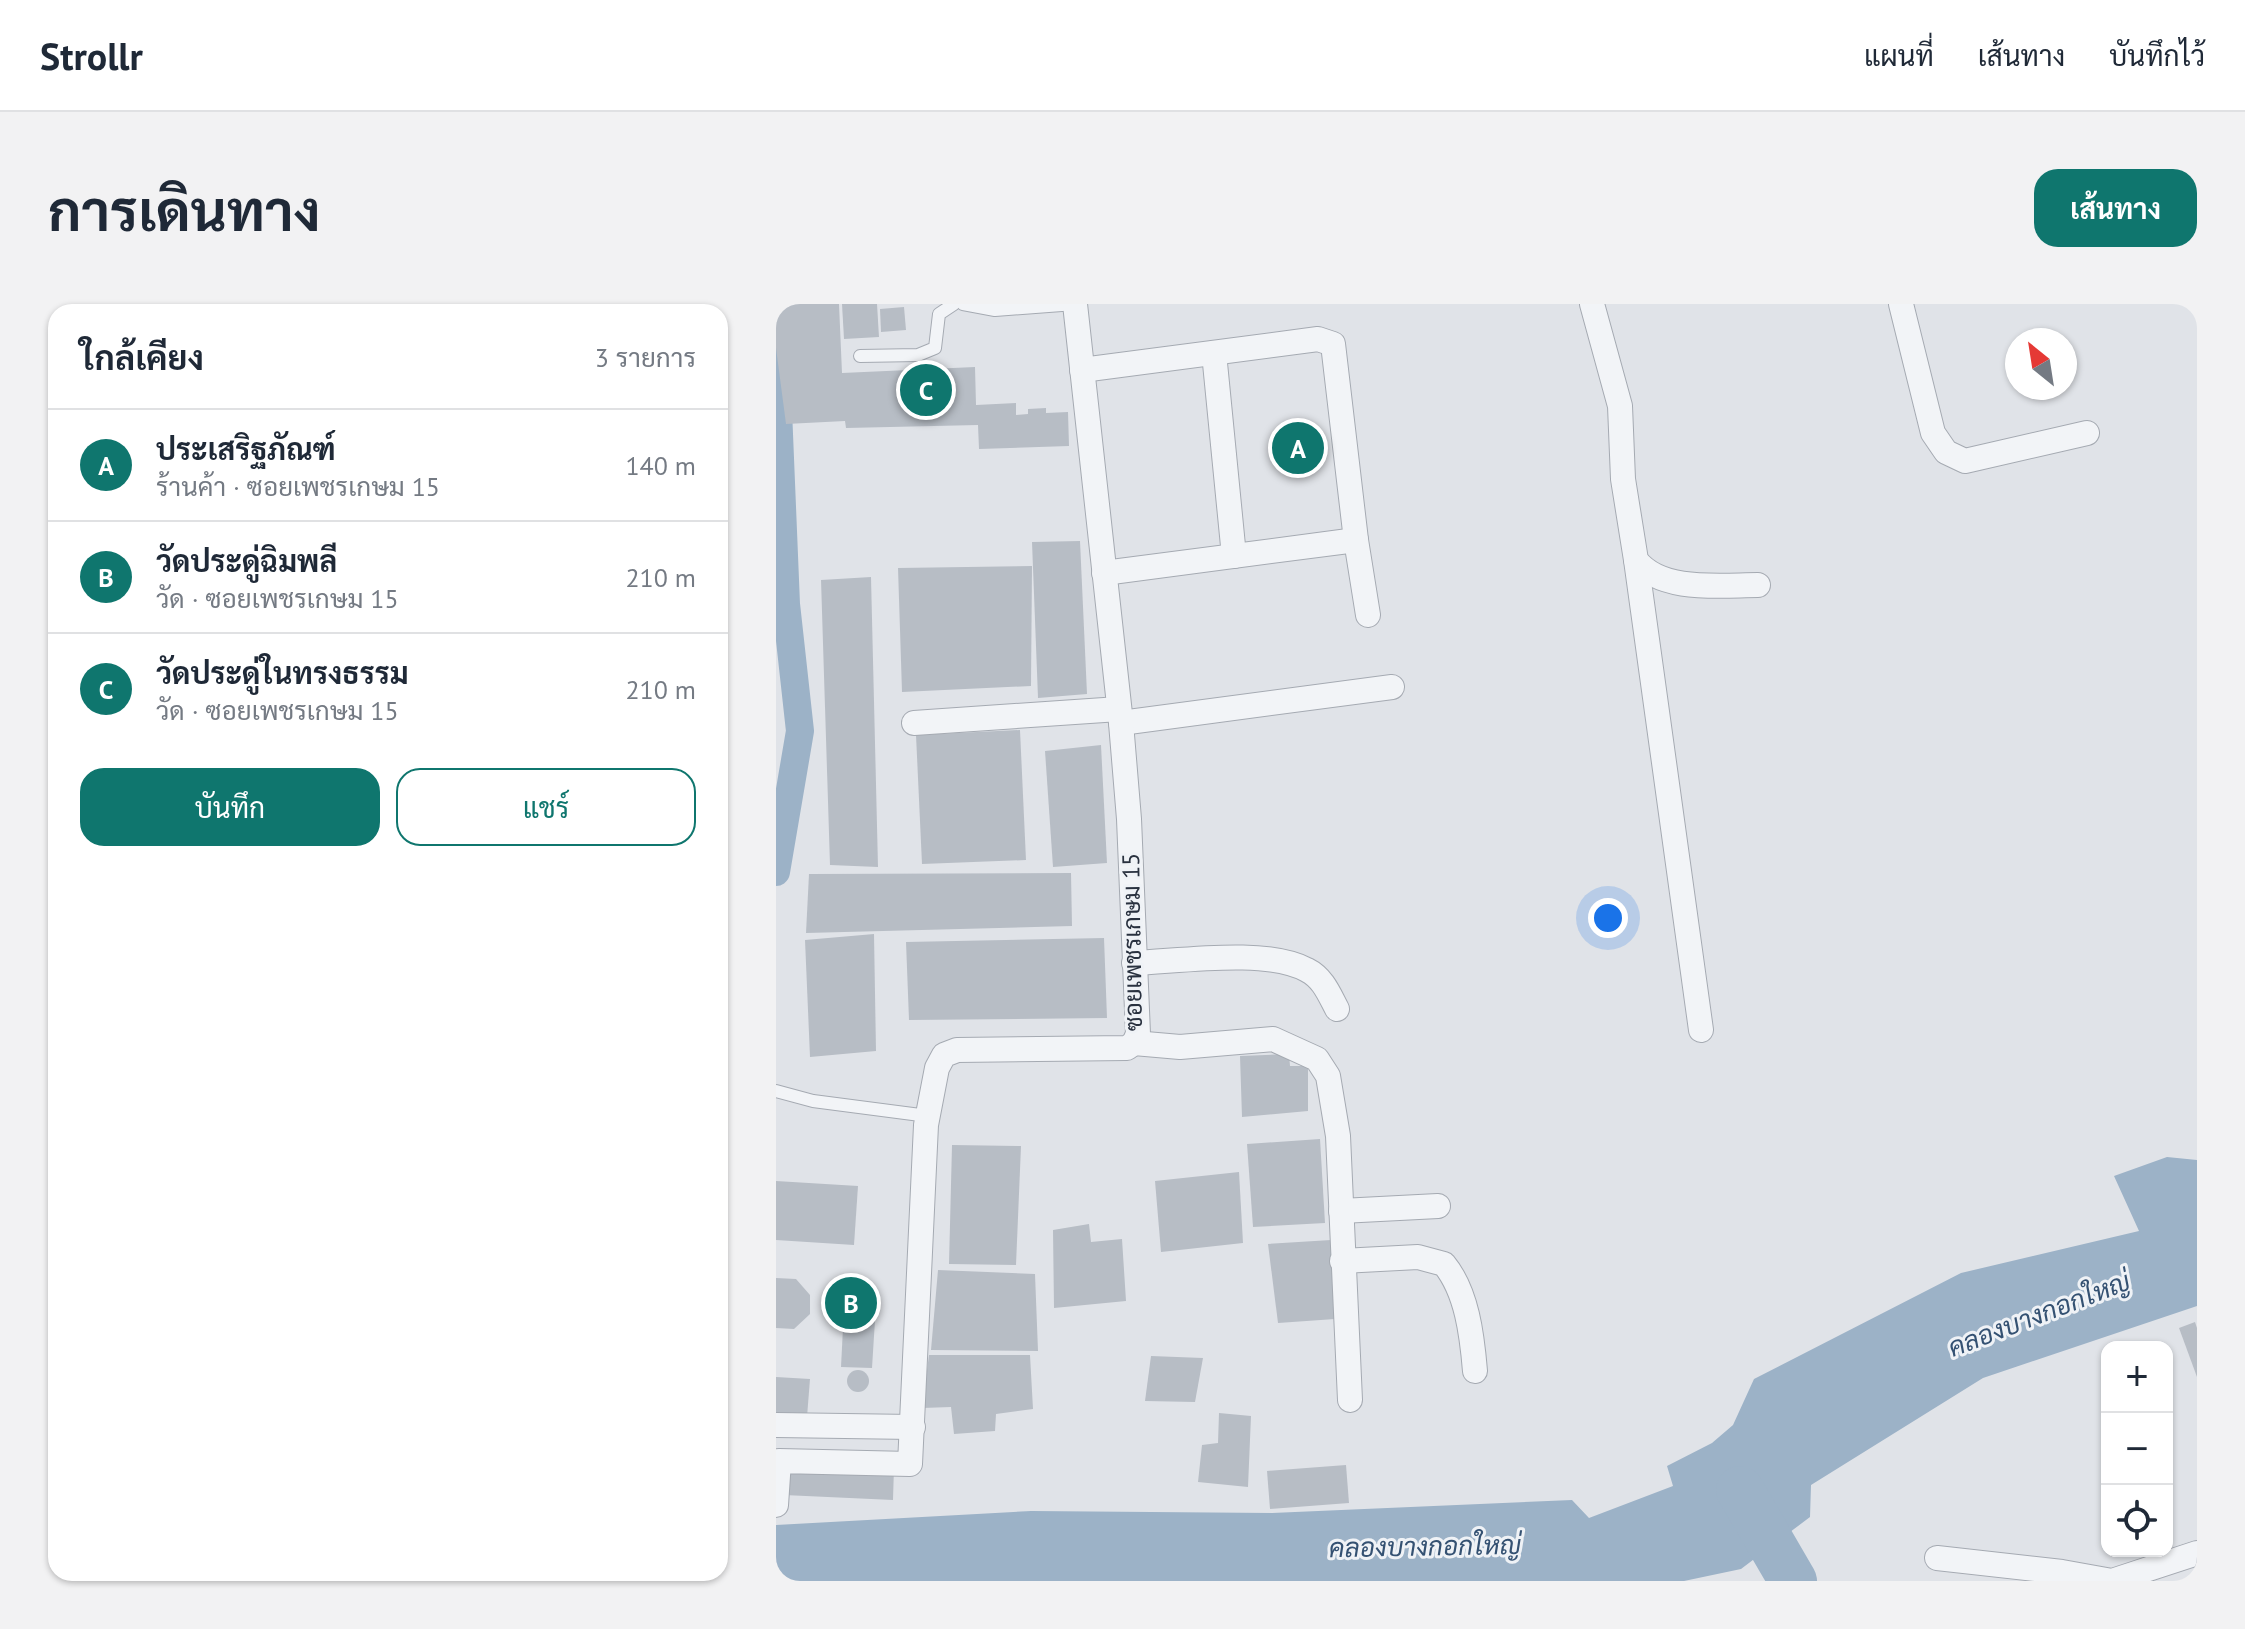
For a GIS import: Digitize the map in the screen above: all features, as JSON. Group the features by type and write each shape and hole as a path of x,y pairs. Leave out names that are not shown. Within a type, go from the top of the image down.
{"street":[{"name":"ซอยเพชรเกษม 15","path":"779,1461 910,1464 928,1116 937,1068 948,1052 1127,1048 1134,1043 1138,1034 1129,819 1075,304"},
{"path":"1592,304 1620,406 1623,479 1701,1030"},
{"path":"1901,304 1933,433 1946,452 1965,461 2087,433"},
{"path":"1082,370 1318,339 1333,344 1368,615"},
{"path":"1214,353 1234,556"},
{"path":"1104,573 1356,540"},
{"path":"1636,560 1644,570 1672,581 1758,585"},
{"path":"914,723 1120,716 1392,687"},
{"path":"1134,963 1278,959 1309,971 1324,984 1337,1009"},
{"path":"1134,1043 1180,1047 1273,1039 1317,1059 1328,1076 1338,1136 1350,1400"},
{"path":"1341,1211 1438,1206"},
{"path":"1342,1261 1418,1257 1444,1264 1456,1283 1472,1336 1475,1371"},
{"path":"776,1505 779,1425 913,1427"},
{"path":"1937,1558 2062,1572 2112,1581 2197,1553"}],"lane":[{"path":"860,356 918,355 935,348 939,314 954,304"},
{"path":"963,304 995,307 1075,304"},
{"path":"776,1091 813,1101 928,1116"}],"water":[{"name":"คลองบางกอกใหญ่","path":"2167,1157 2197,1160 2197,1306 1983,1378 1811,1485 1810,1517 1741,1569 1684,1581 776,1581 776,1525 1031,1511 1272,1513 1572,1500 1589,1518 1673,1486 1667,1466 1712,1443 1733,1425 1754,1379 1961,1273 2139,1231 2114,1176"}],"building":[{"path":"776,304 839,304 842,373 975,367 976,405 1016,403 1016,415 1028,414 1028,409 1046,408 1046,413 1068,412 1069,446 979,449 978,425 846,428 845,421 786,424 776,348"},
{"path":"842,304 877,304 879,337 844,339"},
{"path":"904,307 906,330 881,332 880,309"},
{"path":"1080,541 1087,694 1038,698 1032,542"},
{"path":"1032,566 1031,686 902,692 898,568"},
{"path":"871,577 878,867 830,865 821,580"},
{"path":"1020,730 1026,860 922,864 916,735"},
{"path":"1101,745 1107,863 1053,867 1045,751"},
{"path":"1071,873 1072,926 806,933 809,874"},
{"path":"874,934 876,1051 810,1057 805,940"},
{"path":"1104,938 1107,1018 909,1020 906,942"},
{"path":"1289,1054 1290,1066 1308,1066 1308,1111 1242,1117 1240,1056"},
{"path":"1320,1139 1325,1223 1253,1227 1247,1144"},
{"path":"952,1145 1021,1146 1016,1265 949,1264"},
{"path":"1239,1172 1243,1243 1161,1252 1155,1181"},
{"path":"776,1181 858,1186 854,1245 776,1240"},
{"path":"1089,1224 1091,1242 1122,1239 1126,1301 1054,1308 1053,1230"},
{"path":"1331,1240 1335,1319 1278,1323 1268,1244"},
{"path":"938,1270 1035,1274 1038,1351 931,1350"},
{"path":"776,1278 796,1279 810,1295 810,1314 794,1329 776,1328"},
{"path":"845,1288 877,1289 872,1368 841,1367"},
{"path":"2195,1322 2197,1328 2197,1377 2179,1328"},
{"path":"929,1355 1030,1355 1033,1409 996,1414 995,1431 954,1434 951,1407 922,1408"},
{"path":"1151,1356 1203,1358 1195,1402 1145,1401"},
{"path":"858,1370 866,1373 869,1381 866,1389 858,1392 850,1389 847,1381 850,1373"},
{"path":"776,1377 810,1379 807,1417 776,1415"},
{"path":"1219,1413 1251,1416 1248,1487 1198,1482 1202,1445 1218,1443"},
{"path":"1346,1465 1349,1503 1270,1509 1267,1471"},
{"path":"894,1467 893,1500 784,1495 786,1469"}],"waterway":[{"path":"776,361 786,604 800,731 776,872"},
{"path":"1740,1490 1793,1581"}],"place":[{"name":"วัดประดู่ในทรงธรรม","path":"926,390"},
{"name":"ประเสริฐภัณฑ์","path":"1298,448"},
{"name":"วัดประดู่ฉิมพลี","path":"851,1303"}]}
